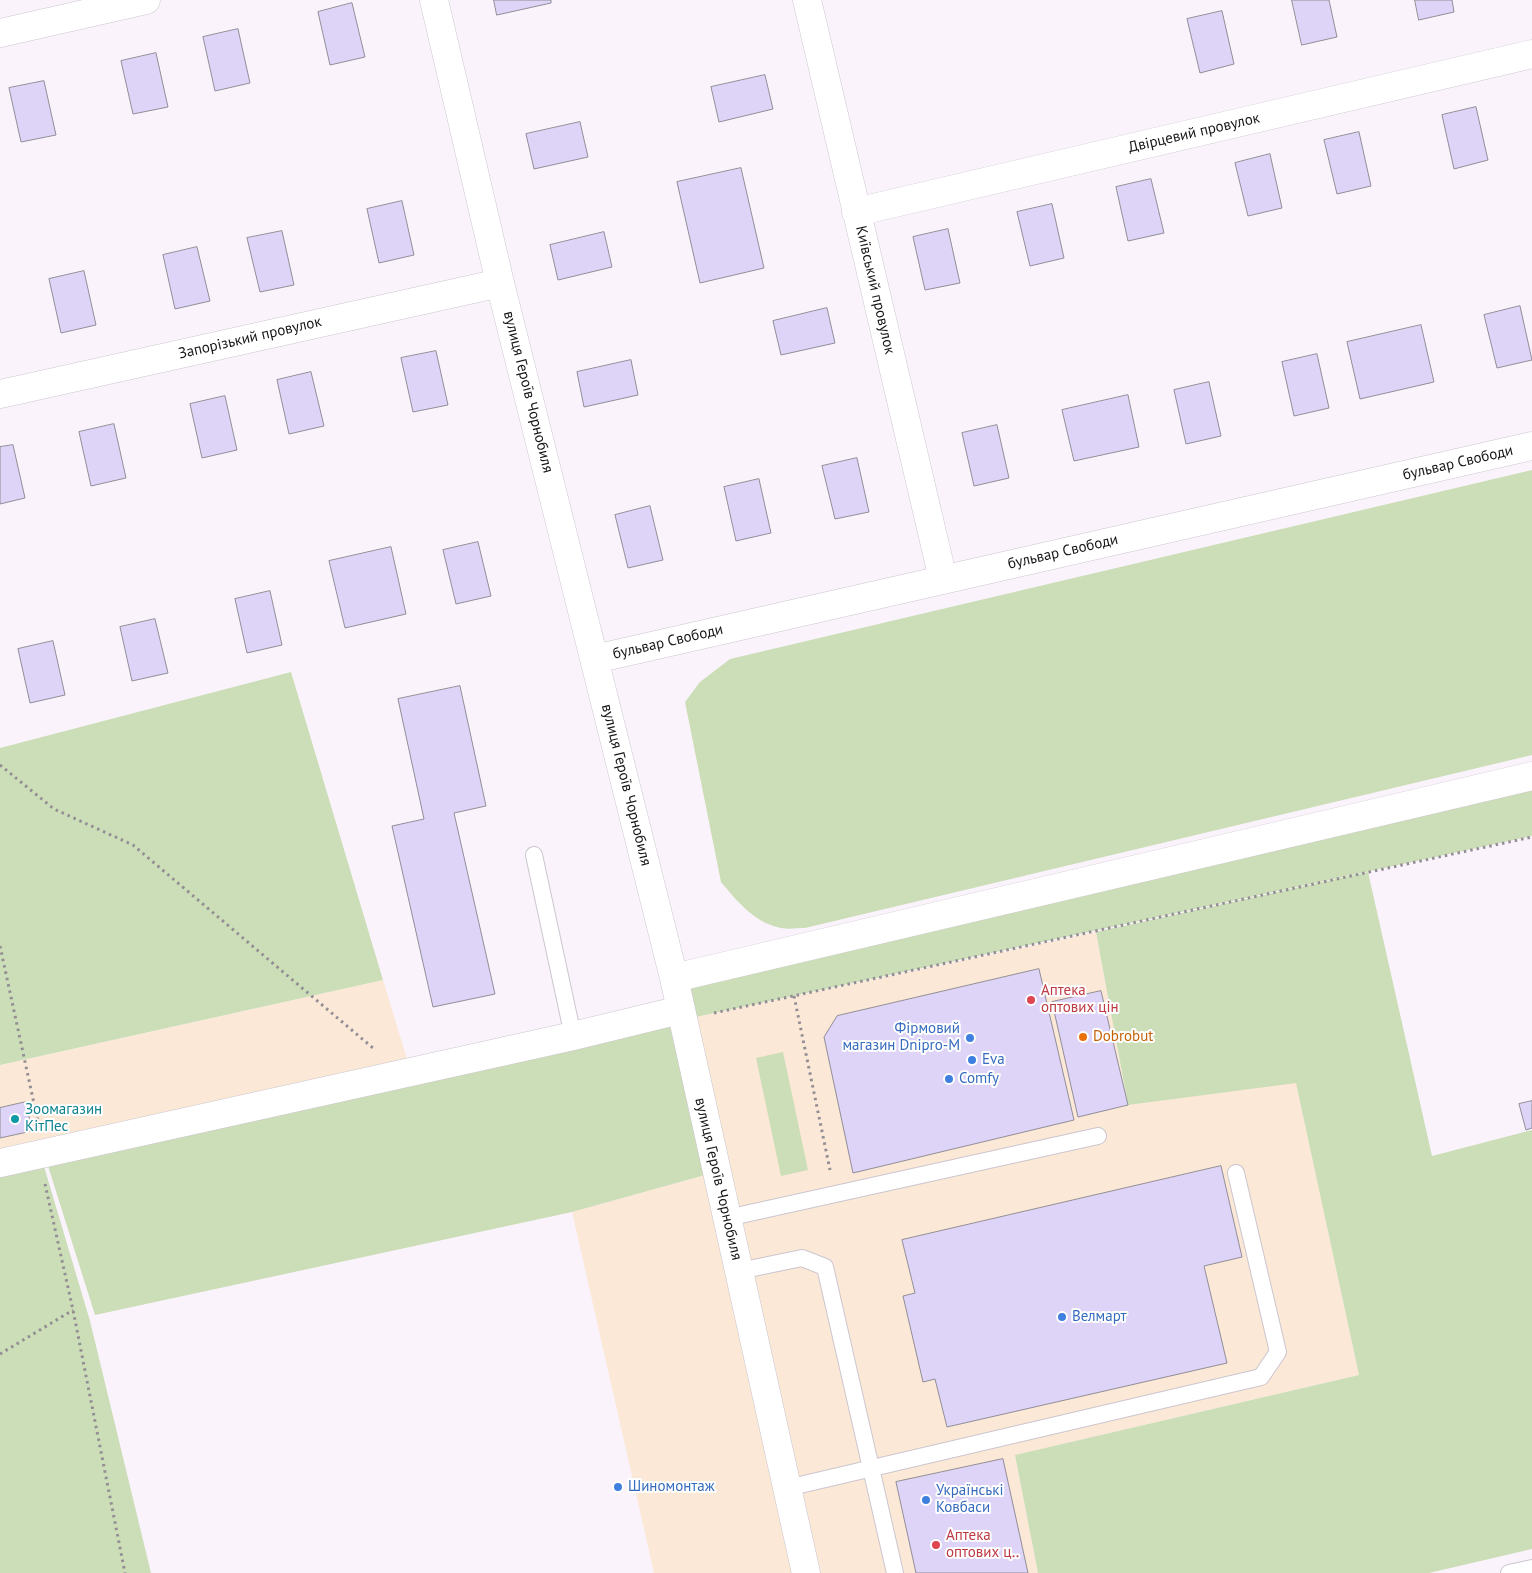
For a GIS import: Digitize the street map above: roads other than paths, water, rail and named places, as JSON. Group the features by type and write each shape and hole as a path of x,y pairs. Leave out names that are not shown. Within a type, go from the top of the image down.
{"street":[{"path":"0,33 146,0"},
{"name":"вулиця Героїв Чорнобиля","path":"434,0 500,283 674,978 806,1573"},
{"name":"Київський провулок","path":"806,0 943,579"},
{"name":"Двірцевий провулок","path":"856,212 1532,54"},
{"name":"Запорізький провулок","path":"0,394 500,283"},
{"name":"бульвар Свободи","path":"595,659 1532,446"},
{"path":"674,978 1532,776"},
{"path":"0,1163 573,1036 681,1015"}],"lane":[{"path":"534,855 573,1036"},
{"path":"727,1218 1098,1136"},
{"path":"787,1488 1261,1377 1278,1352 1236,1173"},
{"path":"739,1271 802,1258 826,1268 895,1573"},
{"path":"1509,1573 1532,1568"}],"place":[{"name":"Аптека оптових цін","path":"1031,1000"},
{"name":"Dobrobut","path":"1083,1037"},
{"name":"Фірмовий магазин Dnipro-M","path":"970,1038"},
{"name":"Eva","path":"972,1060"},
{"name":"Comfy","path":"949,1079"},
{"name":"Зоомагазин КітПес","path":"15,1119"},
{"name":"Велмарт","path":"1062,1317"},
{"name":"Шиномонтаж","path":"618,1487"},
{"name":"Українські Ковбаси","path":"926,1500"},
{"name":"Аптека оптових ц‥","path":"936,1545"}]}
